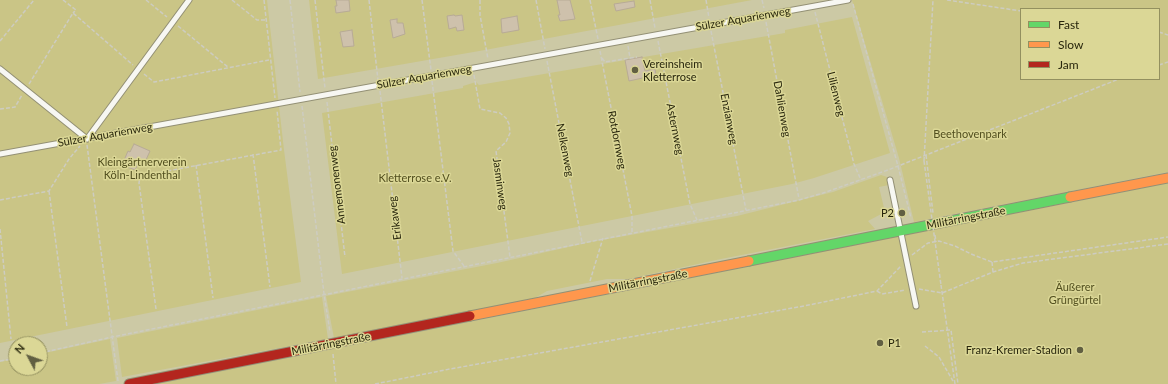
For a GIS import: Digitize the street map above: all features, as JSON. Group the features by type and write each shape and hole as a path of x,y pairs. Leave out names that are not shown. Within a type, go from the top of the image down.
{"main road":[{"name":"Militärringstraße","path":"129,384 1168,178"}],"lane":[{"path":"0,69 87,139 189,0"},
{"name":"Sülzer Aquarienweg","path":"0,154 848,0"},
{"path":"890,180 906,261 914,289 916,306"}],"path":[{"path":"0,41 34,0"},
{"path":"27,86 76,10 63,0"},
{"path":"146,0 169,19"},
{"path":"232,0 257,20 266,20"},
{"path":"156,309 139,183 140,176 281,150 264,0"},
{"path":"290,0 324,294 332,344 336,384"},
{"path":"315,0 324,78"},
{"path":"368,0 377,68"},
{"path":"422,0 429,59"},
{"path":"480,0 480,14 490,66"},
{"path":"536,0 543,38"},
{"path":"590,0 596,28"},
{"path":"650,0 654,18"},
{"path":"706,0 707,8"},
{"path":"852,0 914,228"},
{"path":"933,0 926,155 934,224"},
{"path":"947,0 1020,11"},
{"name":"Lilienweg","path":"814,7 854,164 861,180"},
{"path":"74,13 135,66"},
{"path":"176,24 229,68"},
{"name":"Dahlienweg","path":"768,36 799,200"},
{"path":"627,40 630,58"},
{"name":"Enzianweg","path":"714,44 746,210"},
{"name":"Asternweg","path":"660,54 690,204 696,220"},
{"path":"601,56 605,62 637,56"},
{"path":"141,71 154,82 270,60"},
{"name":"Rotdornweg","path":"602,64 632,216 632,232"},
{"name":"Jasminweg","path":"473,69 480,109 500,113 506,118 509,124 510,133 506,142 496,151 510,258"},
{"name":"Nelkenweg","path":"550,73 582,242"},
{"path":"48,351 112,336 799,200 861,180 1116,80"},
{"path":"0,109 15,107 23,93"},
{"path":"433,93 453,251 464,266"},
{"name":"Erikaweg","path":"381,103 402,279"},
{"name":"Annemonenweg","path":"328,112 345,257"},
{"path":"67,327 49,191 69,159 87,139"},
{"path":"87,139 119,384"},
{"path":"253,154 270,287"},
{"path":"926,155 924,161 948,330 954,384"},
{"path":"196,165 213,298"},
{"path":"0,200 49,191"},
{"path":"0,228 11,336"},
{"path":"375,384 450,369 804,306 876,291 922,246 928,243 939,242 955,246 992,262 1168,237"},
{"path":"591,292 590,283 604,238"},
{"path":"876,291 882,294 914,289 928,289 942,293 993,272 1023,263 1168,244"},
{"path":"992,262 993,272"},
{"path":"922,332 951,330 958,384"},
{"path":"925,346 939,357 954,384"}],"green space":[{"name":"Kleingärtnerverein Köln-Lindenthal","path":"0,0 267,0 301,282 35,336 8,336 8,341 0,343"},
{"path":"309,0 752,0 485,50 318,79"},
{"name":"Beethovenpark","path":"852,0 1168,0 1168,172 914,222 899,158"},
{"name":"Kletterrose e.V.","path":"852,17 890,153 792,184 342,274 322,113 463,88 463,86 476,82 479,85 785,33 785,30"},
{"path":"881,175 887,177 889,185 879,187 885,212 868,221 875,229 628,279 607,279 547,291 535,298 334,338 326,296 497,263 591,242 737,216 833,192"},
{"name":"Äußerer Grüngürtel","path":"1168,183 1168,384 157,384"},
{"path":"322,297 328,339 122,377 117,338"},
{"path":"110,339 116,381 99,384 0,384 0,362 8,360 8,376 48,376 48,352"}],"building":[{"path":"336,0 349,0 350,11 336,13"},
{"path":"557,0 570,0 575,19 560,21"},
{"path":"634,1 635,7 616,11 614,4"},
{"path":"462,15 464,30 457,31 456,27 449,29 447,16"},
{"path":"517,16 519,30 502,33 501,19"},
{"path":"397,19 397,23 403,23 405,34 393,38 390,20"},
{"path":"352,30 354,46 343,47 340,32"},
{"name":"Vereinsheim Kletterrose","path":"642,57 645,71 655,69 656,75 629,81 625,60"},
{"path":"134,144 150,151 145,162 140,160 135,170 122,165 128,151 130,152"}],"traffic: fast":[{"path":"749,261 1070,197"}],"traffic: slow":[{"path":"1070,197 1168,178"},
{"path":"470,316 749,261"}],"traffic: jam":[{"path":"129,384 470,316"}],"place":[{"name":"Vereinsheim Kletterrose","path":"635,70"},
{"name":"P2","path":"902,213"},
{"name":"P1","path":"880,343"},
{"name":"Franz-Kremer-Stadion","path":"1080,350"}]}
